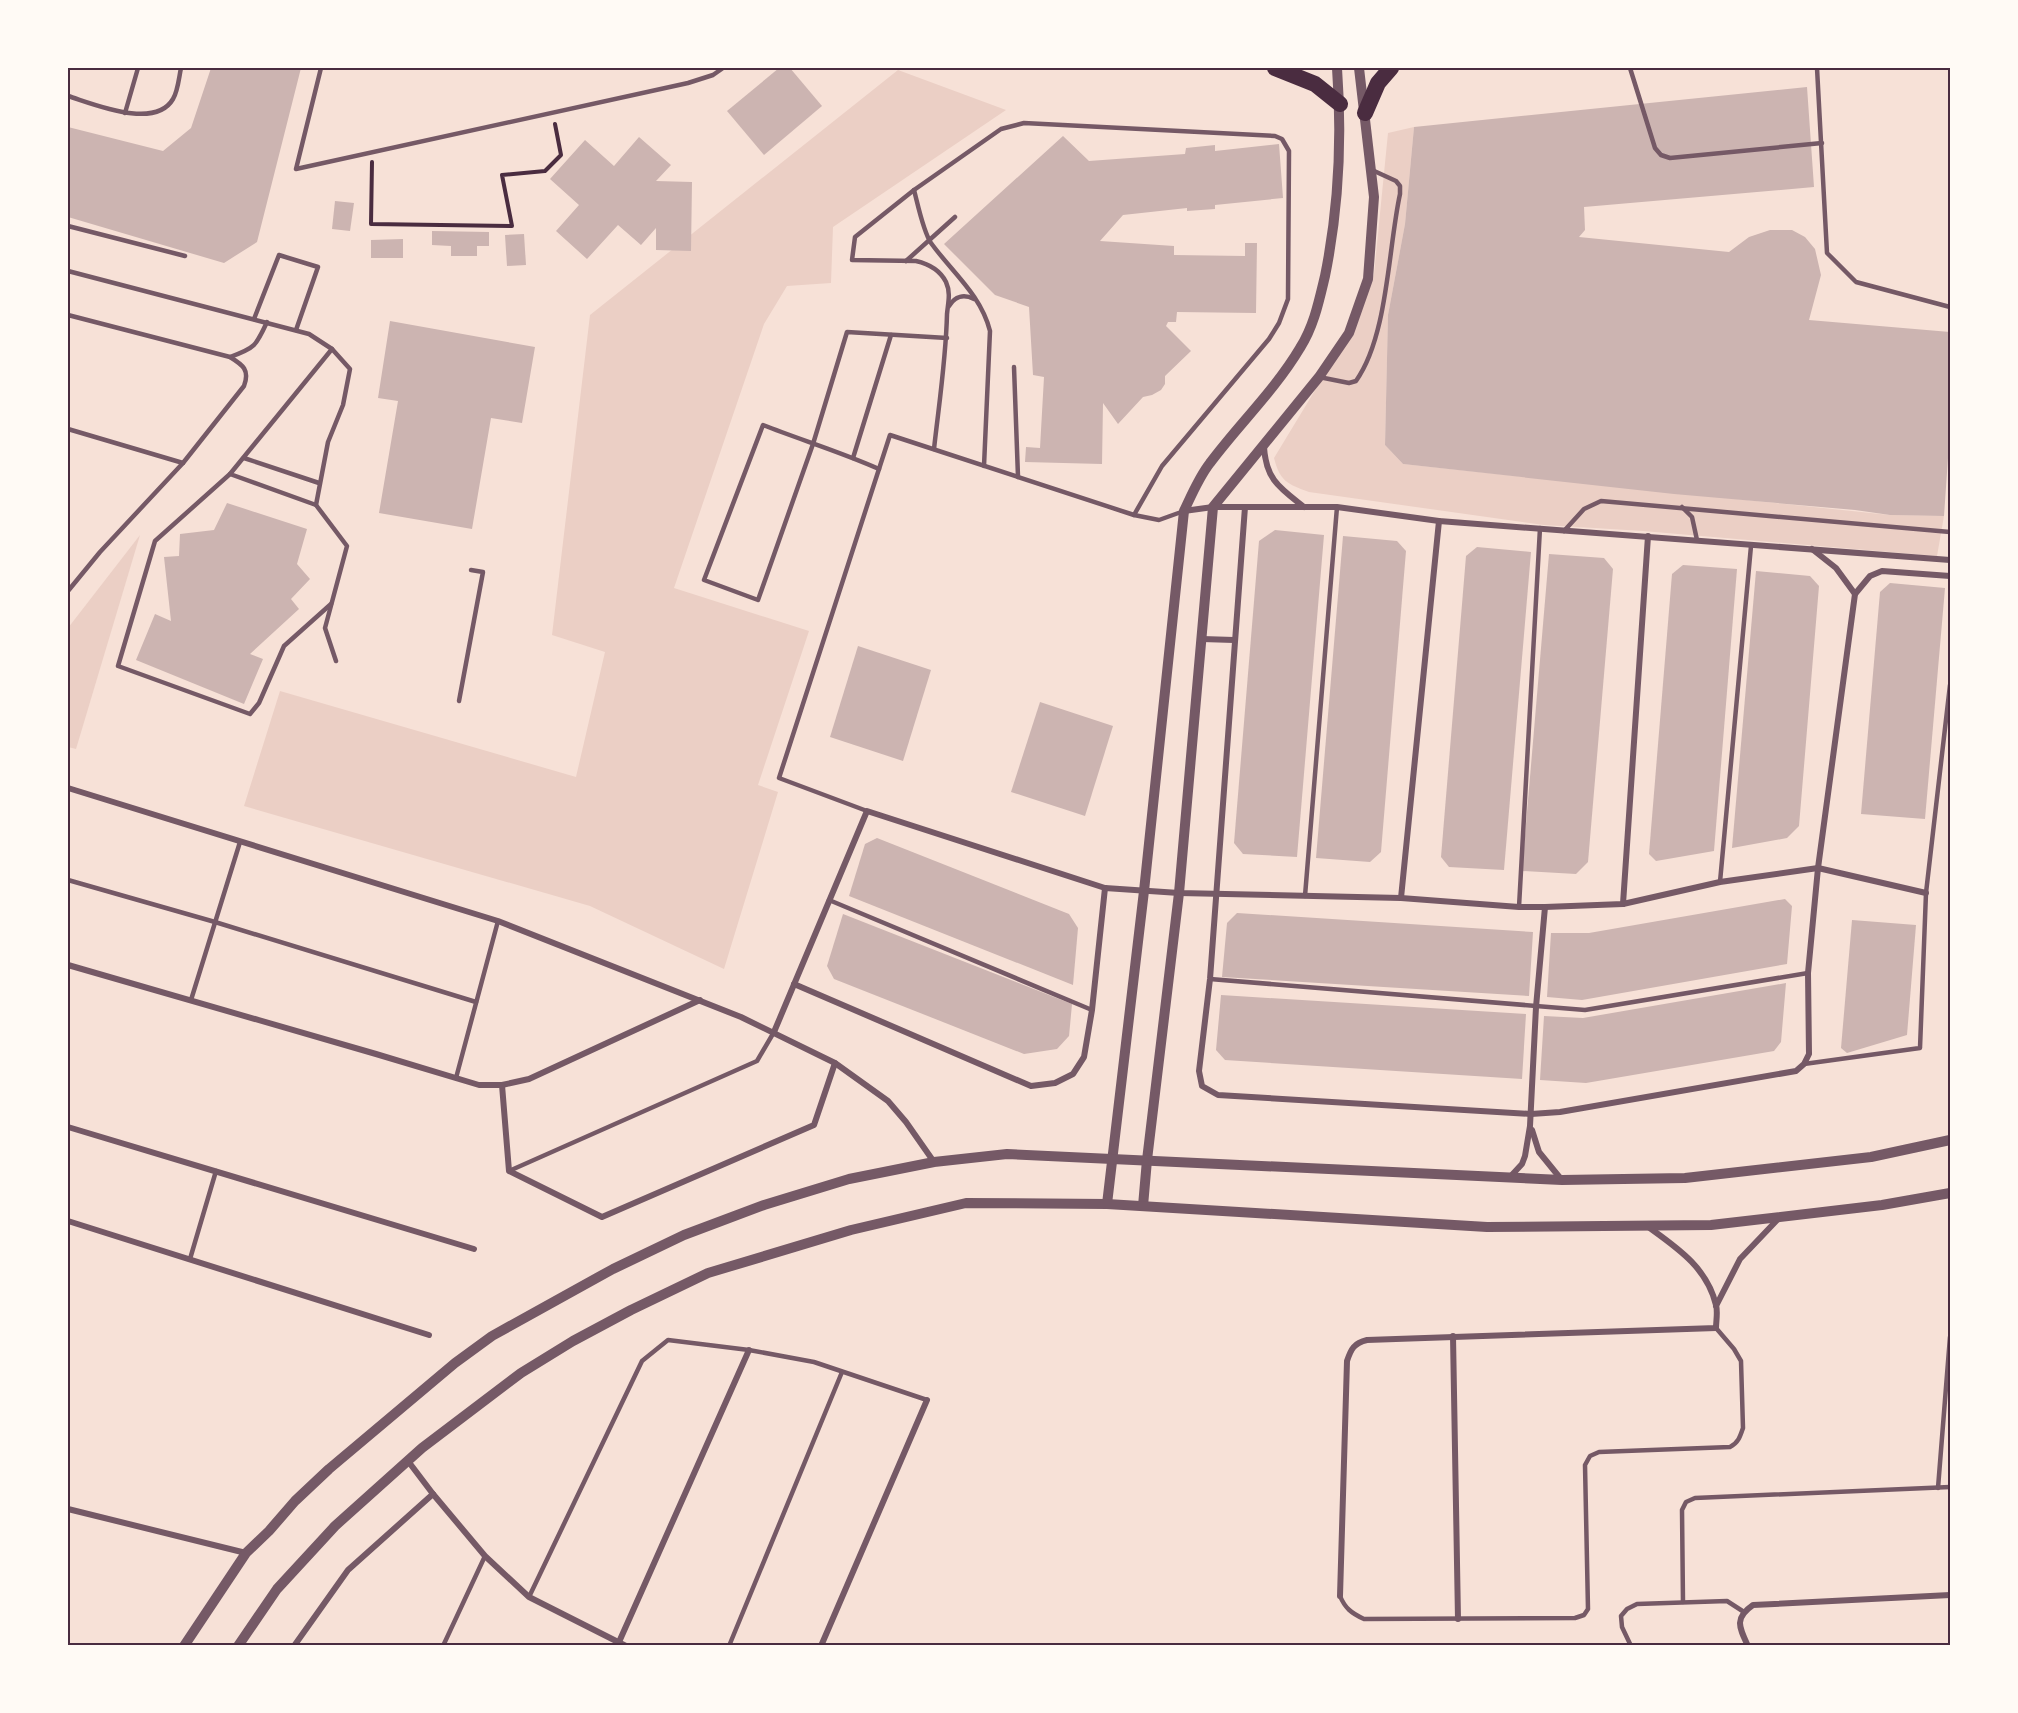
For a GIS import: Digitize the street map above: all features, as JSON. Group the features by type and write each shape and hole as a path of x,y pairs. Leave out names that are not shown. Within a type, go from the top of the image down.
{"highway":[{"path":"1275,68 1315,84 1340,104"},
{"path":"1365,113 1378,82 1391,68"}],"street":[{"path":"1107,1204 1144,891 1184,511 1209,463 1273,387 1301,347 1318,309 1330,253 1338,186 1340,104 1337,68"},
{"path":"1143,1206 1179,893 1213,507 1319,377 1349,333 1368,279 1374,196 1359,68"},
{"path":"1264,447 1265,460 1272,479 1304,507"},
{"path":"1184,511 1213,507 1337,507 1439,521 1950,560"},
{"path":"1245,507 1214,893 1210,979 1199,1071 1202,1086 1218,1095 1531,1114 1560,1112 1796,1071 1804,1064 1809,1054 1808,973 1818,868 1855,594 1875,572 1950,576"},
{"path":"1401,898 1439,521"},
{"path":"1623,904 1648,536"},
{"path":"1812,549 1836,568 1855,594"},
{"path":"1202,639 1234,640"},
{"path":"68,788 498,921 700,1000 774,1032 835,1063 888,1101 934,1162"},
{"path":"774,1032 867,811 1105,888 1179,893 1401,898 1545,907 1623,904 1720,882 1818,868 1926,893"},
{"path":"794,984 1031,1086 1055,1083 1073,1074 1084,1057 1092,1010 1105,888"},
{"path":"1509,1177 1522,1164 1530,1126 1536,1007 1545,907"},
{"path":"68,965 479,1085 502,1085 529,1079 700,1000"},
{"path":"502,1085 509,1171 602,1217 814,1125 835,1063"},
{"path":"1530,1126 1539,1152 1562,1180"},
{"path":"68,1127 474,1249"},
{"path":"184,1646 246,1553 269,1532 295,1501 329,1469 455,1363 492,1336 613,1269 684,1235 764,1205 849,1179 934,1162 1007,1155 1114,1158 1562,1180 1685,1178 1871,1157 1950,1140"},
{"path":"238,1646 277,1589 335,1526 408,1461 521,1373 573,1341 708,1273 851,1230 966,1203 1107,1204 1487,1227 1711,1225 1882,1205 1950,1193"},
{"path":"1716,1306 1740,1259 1779,1218"},
{"path":"68,1221 429,1335"},
{"path":"1340,1596 1347,1361 1350,1350 1357,1343 1367,1340 1716,1328 1716,1306 1702,1274 1682,1251 1646,1226"},
{"path":"1453,1336 1458,1619"},
{"path":"408,1461 485,1556 529,1597 623,1644 750,1350"},
{"path":"821,1646 927,1400"},
{"path":"294,1646 348,1570 433,1494"},
{"path":"68,1509 246,1553"},
{"path":"1748,1646 1741,1630 1740,1620 1744,1612 1753,1605 1950,1595"}],"lane":[{"path":"125,113 138,68"},
{"path":"68,96 125,113 152,114 164,108 173,99 181,68"},
{"path":"321,68 296,169 688,83 713,75 723,68"},
{"path":"1630,68 1655,148 1661,155 1670,158 1821,144"},
{"path":"1818,68 1827,253 1856,282 1950,307"},
{"path":"934,449 947,338 949,291 941,275 926,264 852,260 855,237 914,190 1001,129 1024,123 1275,136 1282,139 1289,151 1288,299 1279,323 1269,339 1162,466 1134,515"},
{"path":"1319,377 1353,384 1361,374 1373,344 1386,289 1400,186 1396,181 1372,170"},
{"path":"914,190 929,241 979,302 990,331 984,466"},
{"path":"906,262 955,217"},
{"path":"68,226 185,256"},
{"path":"254,319 279,255 318,267 296,330"},
{"path":"68,271 296,330 309,334 332,349 350,369 343,405 328,442 316,505"},
{"path":"947,309 954,299 960,296 967,296 979,302"},
{"path":"68,315 230,357 245,369 248,376 244,386 183,463 100,552 68,591"},
{"path":"230,357 251,349 259,341 267,322"},
{"path":"879,469 853,458 813,444 763,425 704,580 758,600 813,444 847,332 947,338"},
{"path":"853,458 891,335"},
{"path":"331,604 284,646 260,703 250,714 118,666 155,541 230,474 332,349"},
{"path":"1014,366 1018,477"},
{"path":"68,436 70,429 183,463"},
{"path":"867,811 779,778 890,435 1134,515 1159,520 1184,511"},
{"path":"244,458 319,483"},
{"path":"230,474 316,505 346,546 325,628 336,661"},
{"path":"1563,531 1584,509 1602,501 1950,532"},
{"path":"1305,896 1337,507"},
{"path":"1682,507 1692,517 1697,540"},
{"path":"1519,907 1540,528"},
{"path":"1720,882 1751,546"},
{"path":"459,701 483,572 471,570"},
{"path":"1804,1064 1920,1048 1926,893 1950,685"},
{"path":"191,1000 240,842"},
{"path":"68,880 215,922 476,1002"},
{"path":"829,900 1092,1010"},
{"path":"456,1078 498,921"},
{"path":"1210,979 1585,1010 1808,973"},
{"path":"509,1171 757,1061 774,1032"},
{"path":"190,1259 216,1171"},
{"path":"1340,1596 1351,1613 1364,1619 1575,1618 1584,1616 1588,1609 1585,1465 1590,1455 1599,1452 1730,1447 1740,1437 1743,1428 1741,1361 1716,1328"},
{"path":"1938,1488 1950,1337"},
{"path":"529,1597 642,1361 668,1340 750,1350 814,1362 927,1400"},
{"path":"729,1646 842,1372"},
{"path":"1683,1602 1682,1510 1686,1503 1695,1498 1950,1487"},
{"path":"443,1646 485,1556"},
{"path":"1631,1646 1622,1627 1621,1616 1627,1609 1637,1604 1727,1601 1744,1612"}],"path":[{"path":"372,153 371,224 512,226 502,175 545,171 561,155 553,113"}],"shaded area":[{"path":"898,70 1006,110 833,227 831,283 787,286 764,324 674,588 809,631 758,785 778,792 724,969 590,906 244,806 280,691 576,777 605,652 552,635 590,315"},
{"path":"1414,127 1405,224 1388,315 1385,445 1403,464 1890,515 1944,516 1937,556 1643,531 1544,525 1309,492 1285,481 1274,458 1357,321 1374,274 1388,133"},
{"path":"140,535 76,749 68,747 68,628"}],"building":[{"path":"211,68 301,68 257,242 224,263 68,217 68,127 163,151 191,128"},
{"path":"779,68 790,68 822,106 764,155 727,111"},
{"path":"1807,87 1814,187 1584,207 1585,230 1579,237 1729,252 1749,237 1770,230 1792,230 1805,237 1815,249 1821,275 1809,320 1950,332 1950,429 1944,516 1890,515 1403,464 1385,445 1388,315 1405,224 1414,127"},
{"path":"1063,136 1089,161 1185,154 1186,148 1215,145 1215,151 1279,144 1283,198 1215,205 1215,209 1187,211 1187,208 1123,215 1100,241 1174,246 1174,255 1245,256 1245,243 1257,243 1256,313 1177,312 1176,322 1168,322 1166,326 1191,351 1165,376 1165,384 1161,390 1143,397 1118,424 1103,403 1102,464 1025,462 1026,447 1040,448 1044,377 1033,375 1029,307 995,295 944,244"},
{"path":"639,137 671,165 656,181 692,182 691,251 656,250 656,228 641,245 618,225 587,259 556,231 579,205 550,179 585,140 614,166"},
{"path":"335,201 354,203 350,231 332,229"},
{"path":"432,231 489,232 489,246 477,246 477,256 451,256 451,246 432,245"},
{"path":"524,234 526,265 507,266 505,235"},
{"path":"403,239 403,258 371,258 371,240"},
{"path":"390,321 535,347 522,423 491,418 472,529 379,513 398,401 378,398"},
{"path":"227,503 307,529 297,564 310,579 291,599 299,609 250,654 263,659 244,704 136,660 155,614 171,621 164,557 179,556 180,534 214,530"},
{"path":"1275,530 1324,535 1297,857 1243,854 1234,843 1259,541"},
{"path":"1343,536 1397,541 1406,551 1381,852 1370,862 1316,858"},
{"path":"1477,547 1531,552 1504,870 1449,867 1441,857 1466,556"},
{"path":"1549,554 1604,558 1613,569 1588,862 1576,874 1522,871"},
{"path":"1683,565 1737,569 1714,851 1656,861 1649,854 1672,574"},
{"path":"1756,571 1810,576 1819,586 1799,826 1787,838 1732,848"},
{"path":"1890,583 1945,588 1925,819 1861,814 1880,592"},
{"path":"858,646 931,670 903,761 830,737"},
{"path":"1040,702 1113,726 1085,816 1011,792"},
{"path":"877,838 1069,914 1078,928 1073,985 849,896 865,844"},
{"path":"1785,899 1792,906 1787,964 1582,1000 1547,997 1551,933 1589,933"},
{"path":"1237,913 1533,932 1529,996 1222,977 1227,923"},
{"path":"843,914 1072,1004 1069,1036 1057,1049 1024,1054 834,979 827,966"},
{"path":"1852,920 1916,925 1907,1035 1847,1053 1841,1048"},
{"path":"1786,983 1781,1042 1774,1051 1586,1083 1540,1080 1544,1016 1583,1018"},
{"path":"1221,995 1526,1014 1522,1079 1225,1060 1216,1050"}]}
